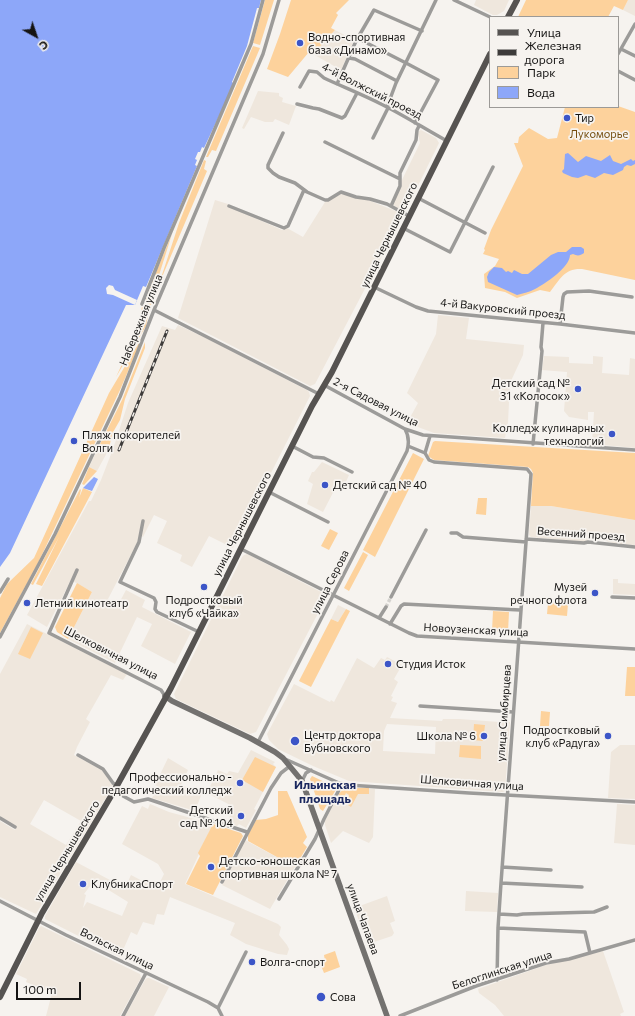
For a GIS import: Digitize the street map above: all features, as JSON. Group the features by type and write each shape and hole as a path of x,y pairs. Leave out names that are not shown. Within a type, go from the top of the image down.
{"main road":[{"path":"509,16 517,0"},
{"name":"улица Чернышевского","path":"0,997 38,921 116,788 199,632 292,446 332,372 489,56"}],"street":[{"path":"142,304 164,248 251,44 263,0"},
{"name":"Набережная улица","path":"0,637 40,564 120,397 154,310 260,61 279,0"},
{"path":"373,138 397,81 436,0"},
{"path":"454,0 489,17"},
{"path":"337,84 357,38 374,10 422,30"},
{"path":"619,52 633,31 635,24"},
{"path":"357,38 438,80 417,124 416,140 400,173 400,186 391,206"},
{"path":"621,49 635,56"},
{"path":"349,58 355,59 366,66 374,68 397,81"},
{"name":"4-й Волжский проезд","path":"300,87 309,71 317,72 324,78 387,107 447,141"},
{"path":"619,72 635,80"},
{"path":"297,104 319,109 342,118 345,116 357,93"},
{"path":"284,133 268,164 268,168 279,177 296,183 304,190 325,200 328,200 341,192 391,206 409,216"},
{"path":"325,142 400,179"},
{"path":"403,228 450,252 493,167"},
{"path":"229,206 284,228 288,226 304,190"},
{"path":"418,198 465,224 485,233"},
{"name":"4-й Вакуровский проезд","path":"374,287 416,307 428,311 635,333"},
{"path":"560,324 564,294 567,292 589,291 632,297"},
{"name":"2-я Садовая улица","path":"154,310 319,394"},
{"path":"533,444 542,351 543,323"},
{"name":"2-я Садовая улица","path":"324,385 406,429 423,435 533,444 635,450"},
{"path":"406,429 408,434 408,446 425,453 430,436"},
{"path":"292,446 313,457 324,458 352,472"},
{"name":"улица Серова","path":"258,742 408,446"},
{"name":"улица Симбирцева","path":"425,453 429,460 434,462 527,469 531,474 502,867 498,928 497,980"},
{"path":"269,492 328,522"},
{"path":"143,521 139,542 120,582 154,598 156,602 155,609 157,612 199,632"},
{"path":"391,597 426,530"},
{"name":"Весенний проезд","path":"451,533 457,533 463,537 588,542 635,547"},
{"name":"Новоузенская улица","path":"241,548 409,634 417,636 635,649"},
{"name":"Шелковичная улица","path":"77,570 49,633 161,690 165,696 172,701 258,742 284,758 342,784 635,802"},
{"path":"0,592 8,579"},
{"path":"612,597 635,598"},
{"path":"390,624 401,606 404,604 520,610"},
{"path":"379,618 386,607"},
{"path":"420,706 514,712"},
{"path":"78,756 103,769 116,788 134,802 148,799 247,832"},
{"path":"284,758 302,781 320,828"},
{"path":"222,882 271,788 281,773 290,766"},
{"path":"302,781 306,773 311,770"},
{"path":"279,899 315,839 342,784"},
{"path":"0,818 15,827"},
{"name":"улица Чапаева","path":"320,828 387,1016"},
{"path":"502,867 551,870"},
{"path":"501,883 582,887"},
{"name":"Вольская улица","path":"0,901 38,921 218,1008"},
{"path":"499,914 516,915 594,912 608,907"},
{"path":"498,928 585,932 590,953"},
{"name":"Белоглинская улица","path":"400,1016 546,963 590,953 635,940"},
{"path":"222,1016 218,1008 246,952"},
{"path":"123,1016 146,973"}],"shaded area":[{"path":"476,0 509,0 504,11 497,15 493,15 474,5"},
{"path":"628,0 635,0 635,16 623,10"},
{"path":"335,30 354,40 341,70 313,54"},
{"path":"258,91 279,93 279,96 283,98 282,102 296,106 289,125 275,119 273,122 265,122 251,117 244,129 242,128"},
{"path":"421,130 436,138 439,143 406,210 403,211 393,205 401,182 420,143 418,134"},
{"path":"341,194 363,198 398,212 403,216 315,384 310,386 178,318 215,200 228,204 282,230 287,228 303,237 325,202"},
{"path":"438,315 469,318 466,339 524,345 523,355 510,383 508,422 505,438 434,433 407,423 418,403 407,393 436,334"},
{"path":"178,325 307,390 310,396 233,548 209,536 192,567 180,561 182,555 157,543 167,521 154,515 143,537 140,535 108,599 118,605 126,590 145,600 142,607 191,632 175,664 141,646 152,624 137,617 115,663 68,639 92,592 71,580 47,627 27,615 89,501 91,501 101,480 128,403 162,326 175,330"},
{"path":"544,356 569,357 569,363 593,364 593,356 603,357 602,373 629,375 630,358 635,359 635,448 592,444 594,412 588,412 588,420 569,417 564,411 567,372 542,370"},
{"path":"100,444 109,449 97,471 89,467"},
{"name":"Детский сад № 40","path":"322,462 349,475 345,484 341,482 338,483 323,512 307,504 313,484 308,481 312,472 314,472"},
{"path":"531,506 551,506 635,520 635,545 616,544 603,540 588,540 584,542 531,537 529,535"},
{"path":"247,554 327,596 256,732 250,734 176,699 174,694 242,557"},
{"path":"613,579 618,579 618,583 635,584 635,595 613,594"},
{"path":"338,605 346,609 338,622 331,619"},
{"path":"27,624 127,674 123,680 111,675 86,719 90,722 74,755 102,770 113,786 36,914 0,897 0,821 15,830 16,827 0,817 0,674","holes":["44,800 81,821 66,845 30,824"]},
{"path":"387,657 402,665 394,679 398,682 391,696 393,697 391,701 397,703 390,718 442,721 443,719 459,719 510,722 505,791 349,781 278,749 269,740 267,734 294,684 330,702 331,700 334,702 357,658 374,668 381,658 385,660","holes":["387,724 436,727 435,754 383,751 384,731"]},
{"path":"620,745 635,745 635,799 608,798 611,752"},
{"name":"Профессионально - педагогический колледж","path":"251,750 275,762 273,764 276,767 254,809 256,810 246,828 239,824 237,826 227,822 234,807 207,793 218,770 227,774 229,771 238,773"},
{"path":"168,758 188,770 181,785 202,793 195,811 152,798 159,787 155,785"},
{"path":"350,788 375,789 373,837 369,843 343,831 331,843 325,821 341,790"},
{"path":"150,804 169,812 213,824 185,884 278,924 281,927 279,935 289,949 287,955 278,954 246,944 230,935 235,923 170,897 164,915 157,914 154,925 143,922 137,935 131,932 120,957 45,919 45,916 76,862 125,888 131,875 150,885 152,881 160,882 164,874 158,864 122,844 142,806 148,809","holes":["94,881 128,902 122,916 87,902 83,908 86,895 84,894"]},
{"path":"617,804 635,805 635,845 614,843"},
{"path":"245,840 295,867 270,909 222,885"},
{"path":"466,891 498,893 497,912 465,911"},
{"path":"387,896 395,921 390,923 394,933 392,936 368,944 354,908"},
{"path":"41,926 140,974 141,978 120,1016 46,1016 52,993 26,982 27,979 16,974"},
{"path":"603,951 624,1012 620,1014 621,1016 504,1016 495,1005 479,993 478,989 546,965"},
{"path":"147,978 169,987 154,1016 125,1016 145,980"}],"green space":[{"path":"265,0 274,0 260,45 253,43"},
{"name":"Водно-спортивная база «Динамо»","path":"291,0 349,0 336,13 338,15 331,28 335,30 313,54 309,52 288,77 267,69"},
{"path":"526,0 628,0 623,10 614,6 609,16 518,16"},
{"path":"253,46 260,48 216,151 212,150 208,157 206,157"},
{"name":"Лукоморье","path":"619,106 635,112 635,280 576,269 563,275 550,292 540,290 517,298 505,292 485,288 484,274 495,266 499,259 483,254 484,249 491,230 523,166 514,143 518,143 519,137 529,128 548,139 557,138 565,108 619,108"},
{"path":"204,160 206,161 204,169 207,171 159,284 179,223"},
{"path":"172,234 154,291 151,305 145,302"},
{"path":"142,307 149,310 146,326 116,377 138,330"},
{"path":"143,336 120,390 38,563 0,633 0,598 7,584 34,558 109,393"},
{"path":"145,342 145,348 125,399 120,420 112,434 109,449 100,444 122,400"},
{"path":"433,442 635,453 635,520 551,506 531,506 533,473 531,469 528,467 434,460 428,456"},
{"path":"413,453 424,459 375,557 363,550"},
{"path":"89,467 97,471 84,485 82,484"},
{"path":"83,488 92,492 42,586 36,584 59,537 33,585 31,584 80,489 79,498"},
{"path":"478,498 487,498 486,515 476,514"},
{"path":"330,529 338,533 329,550 321,546"},
{"path":"363,552 368,555 349,591 344,588"},
{"path":"77,583 92,592 68,639 57,632 55,627"},
{"path":"548,603 568,604 567,616 547,614"},
{"path":"346,609 350,611 311,687 299,681 331,619 338,622"},
{"path":"493,611 509,612 508,632 492,631"},
{"path":"31,627 43,633 30,659 18,654"},
{"path":"627,667 635,667 635,696 625,696"},
{"path":"541,711 550,712 549,726 540,726"},
{"path":"474,724 485,725 483,741 473,740"},
{"path":"460,745 481,746 481,759 459,757"},
{"path":"255,757 276,767 263,792 242,780"},
{"path":"312,776 337,788 323,811 320,809 310,779"},
{"path":"369,788 369,794 358,794 351,807 348,805 347,801 349,795 346,793 340,804 337,802 337,797 344,789"},
{"path":"278,791 287,791 307,837 303,843 307,847 295,867 248,841 248,835 256,820 266,819 278,815"},
{"name":"Детско-юношеская спортивная школа № 7","path":"213,824 241,833 243,836 213,895 186,884 200,856 198,853"},
{"path":"335,951 340,967 324,973 320,963 325,961 324,955"}],"water":[{"path":"0,0 261,0 259,8 257,8 247,46 232,82 234,84 204,148 202,147 200,152 198,152 195,159 197,160 195,165 197,166 146,287 143,286 135,305 126,305 10,553 0,567"},
{"path":"568,153 578,162 586,156 601,161 610,155 613,161 621,164 631,159 633,161 635,160 635,164 631,166 627,165 623,170 613,175 604,173 595,178 586,175 578,178 572,177 563,173 562,171 564,169 565,154"},
{"path":"572,247 581,247 584,249 584,253 581,255 570,255 569,260 562,270 545,283 531,291 517,295 488,282 487,277 489,272 494,267 502,268 506,272 508,271 512,273 514,270 522,274 528,274 551,255 558,252 566,252"},
{"path":"94,477 98,479 92,491 83,488"}],"pier":[{"path":"109,285 113,286 115,290 137,300 135,305 113,295 107,294 106,288"}],"tunnel":[{"path":"386,607 391,597"}],"railway":[{"path":"119,450 167,331"}],"place":[{"name":"Водно-спортивная база «Динамо»","path":"300,43"},
{"name":"Тир","path":"567,118"},
{"name":"Детский сад № 31 «Колосок»","path":"578,389"},
{"name":"Колледж кулинарных технологий","path":"612,434"},
{"name":"Пляж покорителей Волги","path":"74,441"},
{"name":"Детский сад № 40","path":"325,485"},
{"name":"Подростковый клуб «Чайка»","path":"204,587"},
{"name":"Музей речного флота","path":"595,593"},
{"name":"Летний кинотеатр","path":"27,603"},
{"name":"Студия Исток","path":"388,664"},
{"name":"Школа № 6","path":"484,736"},
{"name":"Подростковый клуб «Радуга»","path":"608,736"},
{"name":"Центр доктора Бубновского","path":"295,741"},
{"name":"Профессионально - педагогический колледж","path":"240,783"},
{"name":"Детский сад № 104","path":"241,816"},
{"name":"Детско-юношеская спортивная школа № 7","path":"211,867"},
{"name":"КлубникаСпорт","path":"83,884"},
{"name":"Волга-спорт","path":"252,962"},
{"name":"Сова","path":"321,997"}],"district":[{"name":"Ильинская площадь","path":"325,792"}]}
